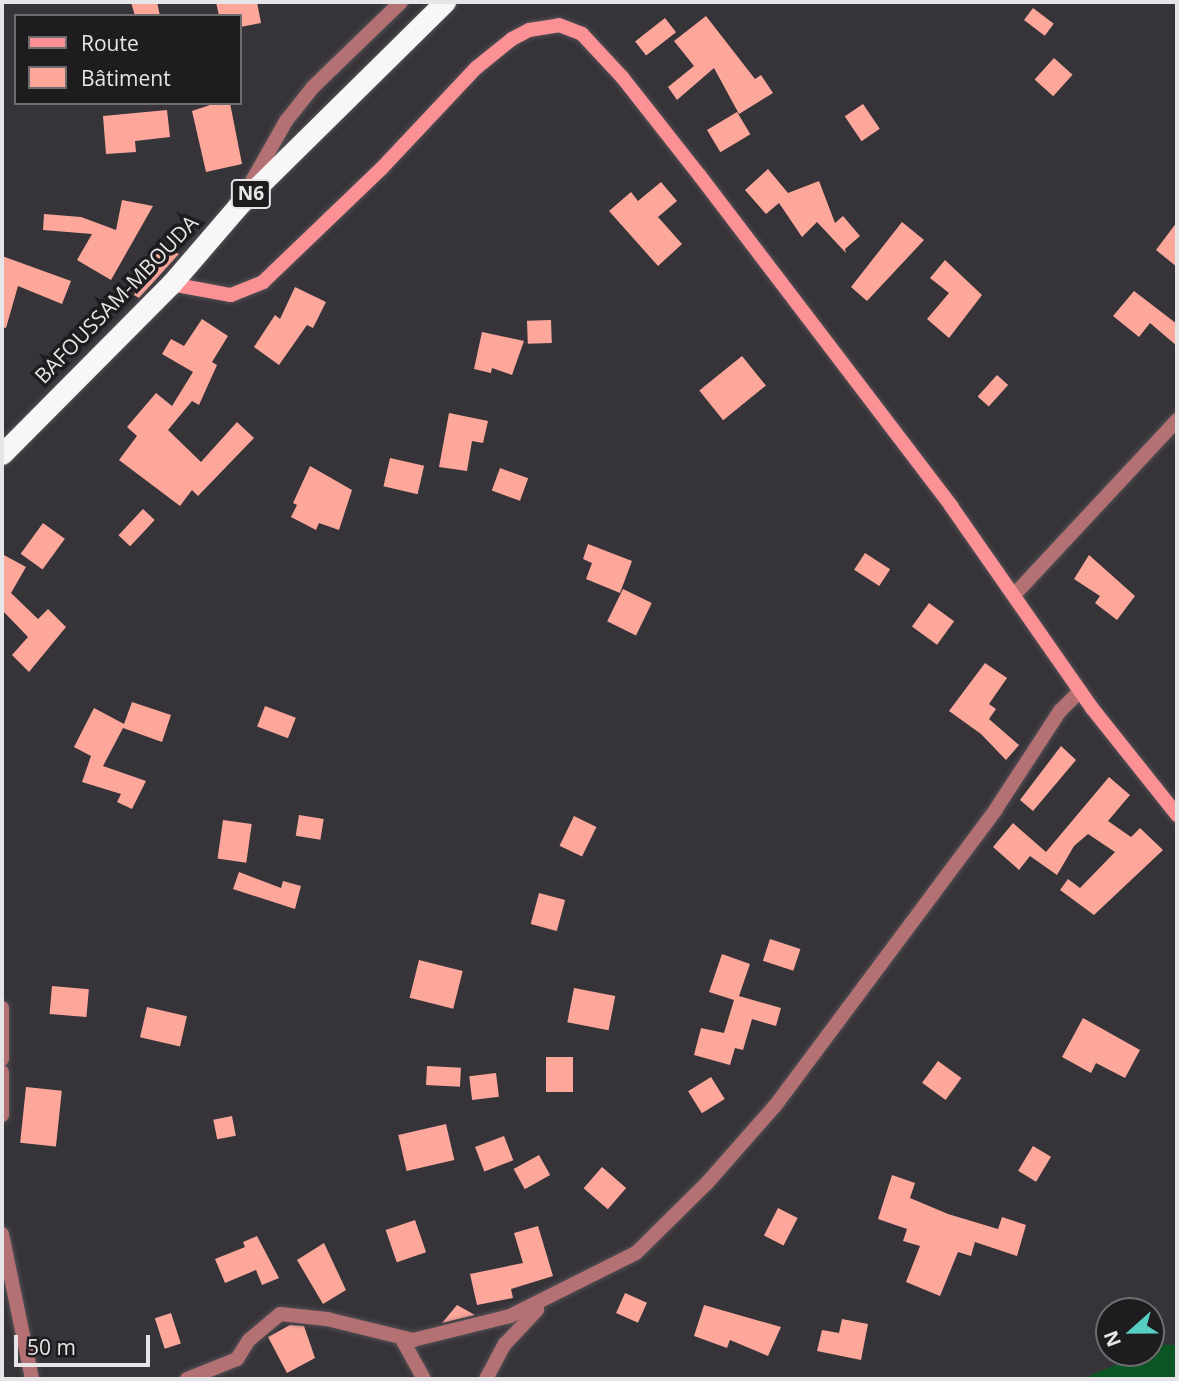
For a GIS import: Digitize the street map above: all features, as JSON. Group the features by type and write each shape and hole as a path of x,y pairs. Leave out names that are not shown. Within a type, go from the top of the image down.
{"highway":[{"name":"BAFOUSSAM-MBOUDA","path":"2,454 171,284 238,206 445,2"}],"street":[{"path":"238,206 293,113 401,2"},
{"path":"171,284 231,295 263,282 373,177 476,68 529,30 559,25 571,29 591,42 630,86 1015,594 1080,691 1177,815"},
{"path":"1015,594 1177,421"},
{"path":"187,1379 237,1359 249,1340 280,1314 327,1319 403,1341 477,1327 545,1302 636,1253 737,1152 854,1003 996,809 1060,711 1080,691"},
{"path":"2,1008 2,1059"},
{"path":"2,1072 2,1115"},
{"path":"2,1234 32,1379"},
{"path":"486,1379 505,1344 545,1302"},
{"path":"403,1341 424,1379"}],"green space":[{"path":"1165,1345 1177,1345 1177,1379 1082,1379 1111,1367 1165,1367"}],"building":[{"path":"131,2 157,2 160,14 134,14"},
{"path":"216,2 257,2 261,23 242,27 242,14 219,14"},
{"path":"1033,8 1054,24 1045,36 1024,20"},
{"path":"706,16 755,79 761,75 773,93 739,114 714,68 677,100 668,87 694,66 674,41"},
{"path":"665,18 676,32 646,56 635,41"},
{"path":"1054,58 1073,75 1053,96 1035,80"},
{"path":"863,104 880,129 862,141 845,116"},
{"path":"210,105 230,105 242,164 206,172 192,111"},
{"path":"167,110 170,137 135,141 136,152 106,154 103,116"},
{"path":"737,112 750,134 720,152 707,130"},
{"path":"768,169 788,193 819,181 835,223 843,216 860,236 845,249 846,253 817,222 802,237 779,203 766,214 745,190"},
{"path":"661,182 677,201 658,217 682,244 658,266 609,211 631,192 638,201"},
{"path":"122,200 153,206 111,280 77,260 92,234 43,230 44,214 81,217 116,230"},
{"path":"902,222 924,240 867,301 851,287"},
{"path":"1177,222 1177,267 1156,250"},
{"path":"161,246 179,254 139,298 134,295"},
{"path":"2,256 71,281 62,304 18,286 6,328 2,327"},
{"path":"945,260 982,295 949,338 927,319 949,293 930,278"},
{"path":"295,287 326,302 313,328 307,325 279,365 254,347 275,315 280,319"},
{"path":"1134,291 1177,324 1177,346 1150,323 1139,337 1113,316"},
{"path":"202,319 228,336 212,362 217,365 199,405 192,401 168,430 201,462 237,422 254,438 198,496 192,490 180,506 119,460 137,436 127,427 156,393 172,406 193,372 162,354 171,339 184,346"},
{"path":"551,320 552,343 528,344 527,321"},
{"path":"482,332 524,341 512,375 492,368 491,373 474,369"},
{"path":"742,356 766,386 723,420 699,391"},
{"path":"997,375 1008,385 989,407 978,397"},
{"path":"449,413 488,421 483,443 472,441 467,471 439,467"},
{"path":"390,458 424,466 418,494 383,486"},
{"path":"310,466 352,490 339,530 319,523 316,530 291,517 297,505 293,503"},
{"path":"500,468 528,478 520,501 492,491"},
{"path":"143,509 155,520 130,546 118,535"},
{"path":"43,523 65,539 43,570 21,554"},
{"path":"588,544 632,561 620,593 586,579 592,563 583,559"},
{"path":"865,553 890,569 879,586 854,570"},
{"path":"2,554 26,567 11,593 38,619 48,609 66,627 29,672 12,655 28,637 2,610"},
{"path":"1089,555 1135,596 1117,620 1095,603 1100,596 1074,579"},
{"path":"623,589 652,603 636,635 607,621"},
{"path":"929,603 954,621 937,645 912,626"},
{"path":"985,663 1007,678 989,704 996,709 989,719 1019,745 1006,760 981,734 949,711"},
{"path":"132,702 171,715 162,742 123,728 103,766 146,781 132,809 117,802 121,794 82,782 91,756 74,747 94,708 124,724"},
{"path":"265,706 296,718 288,738 257,727"},
{"path":"1061,746 1076,760 1033,811 1020,800"},
{"path":"1109,777 1130,795 1108,821 1131,837 1140,828 1163,850 1094,915 1060,890 1068,879 1080,888 1115,852 1088,834 1074,846 1057,875 1030,856 1019,870 993,847 1013,823 1046,852"},
{"path":"299,815 324,819 320,840 296,836"},
{"path":"574,816 596,827 582,857 560,846"},
{"path":"223,820 252,824 246,863 218,859"},
{"path":"239,872 281,888 283,881 301,886 295,909 233,889"},
{"path":"539,893 565,900 557,931 531,924"},
{"path":"770,939 800,949 793,971 763,961"},
{"path":"722,954 750,964 739,996 781,1008 776,1026 752,1019 743,1050 735,1048 730,1065 694,1055 701,1028 724,1033 734,1000 709,992"},
{"path":"419,960 463,971 453,1009 410,998"},
{"path":"52,986 89,989 86,1017 50,1014"},
{"path":"574,988 615,996 609,1030 567,1022"},
{"path":"147,1007 187,1016 180,1046 140,1037"},
{"path":"1083,1018 1140,1050 1125,1078 1096,1063 1091,1073 1062,1057"},
{"path":"546,1057 573,1057 573,1092 546,1092"},
{"path":"938,1061 961,1078 946,1100 922,1083"},
{"path":"427,1066 461,1068 460,1087 426,1085"},
{"path":"496,1073 499,1097 472,1100 469,1076"},
{"path":"711,1077 725,1099 702,1113 688,1091"},
{"path":"26,1087 62,1091 56,1146 20,1143"},
{"path":"232,1116 236,1136 217,1139 213,1120"},
{"path":"446,1124 454,1160 407,1171 398,1135"},
{"path":"504,1136 513,1160 484,1171 475,1147"},
{"path":"1033,1146 1051,1157 1036,1182 1018,1171"},
{"path":"539,1155 550,1175 525,1189 514,1169"},
{"path":"602,1167 626,1188 608,1209 584,1188"},
{"path":"892,1175 915,1183 910,1198 948,1214 998,1229 1002,1217 1026,1225 1017,1256 975,1242 971,1256 958,1252 940,1296 906,1282 920,1246 903,1241 907,1229 878,1219"},
{"path":"778,1208 798,1218 784,1246 764,1236"},
{"path":"415,1220 426,1252 397,1262 386,1230"},
{"path":"538,1226 553,1276 511,1289 513,1298 477,1305 470,1274 523,1263 514,1233"},
{"path":"257,1236 279,1278 262,1285 256,1270 225,1283 215,1259 245,1247 243,1242"},
{"path":"324,1243 346,1290 323,1304 297,1260"},
{"path":"625,1293 647,1303 638,1323 616,1313"},
{"path":"457,1305 475,1315 442,1323"},
{"path":"704,1305 781,1327 768,1356 730,1340 727,1348 694,1336"},
{"path":"171,1313 181,1343 165,1349 155,1318"},
{"path":"842,1319 868,1324 861,1360 817,1351 822,1330 839,1333"},
{"path":"290,1325 304,1326 315,1358 287,1373 268,1337"}]}
